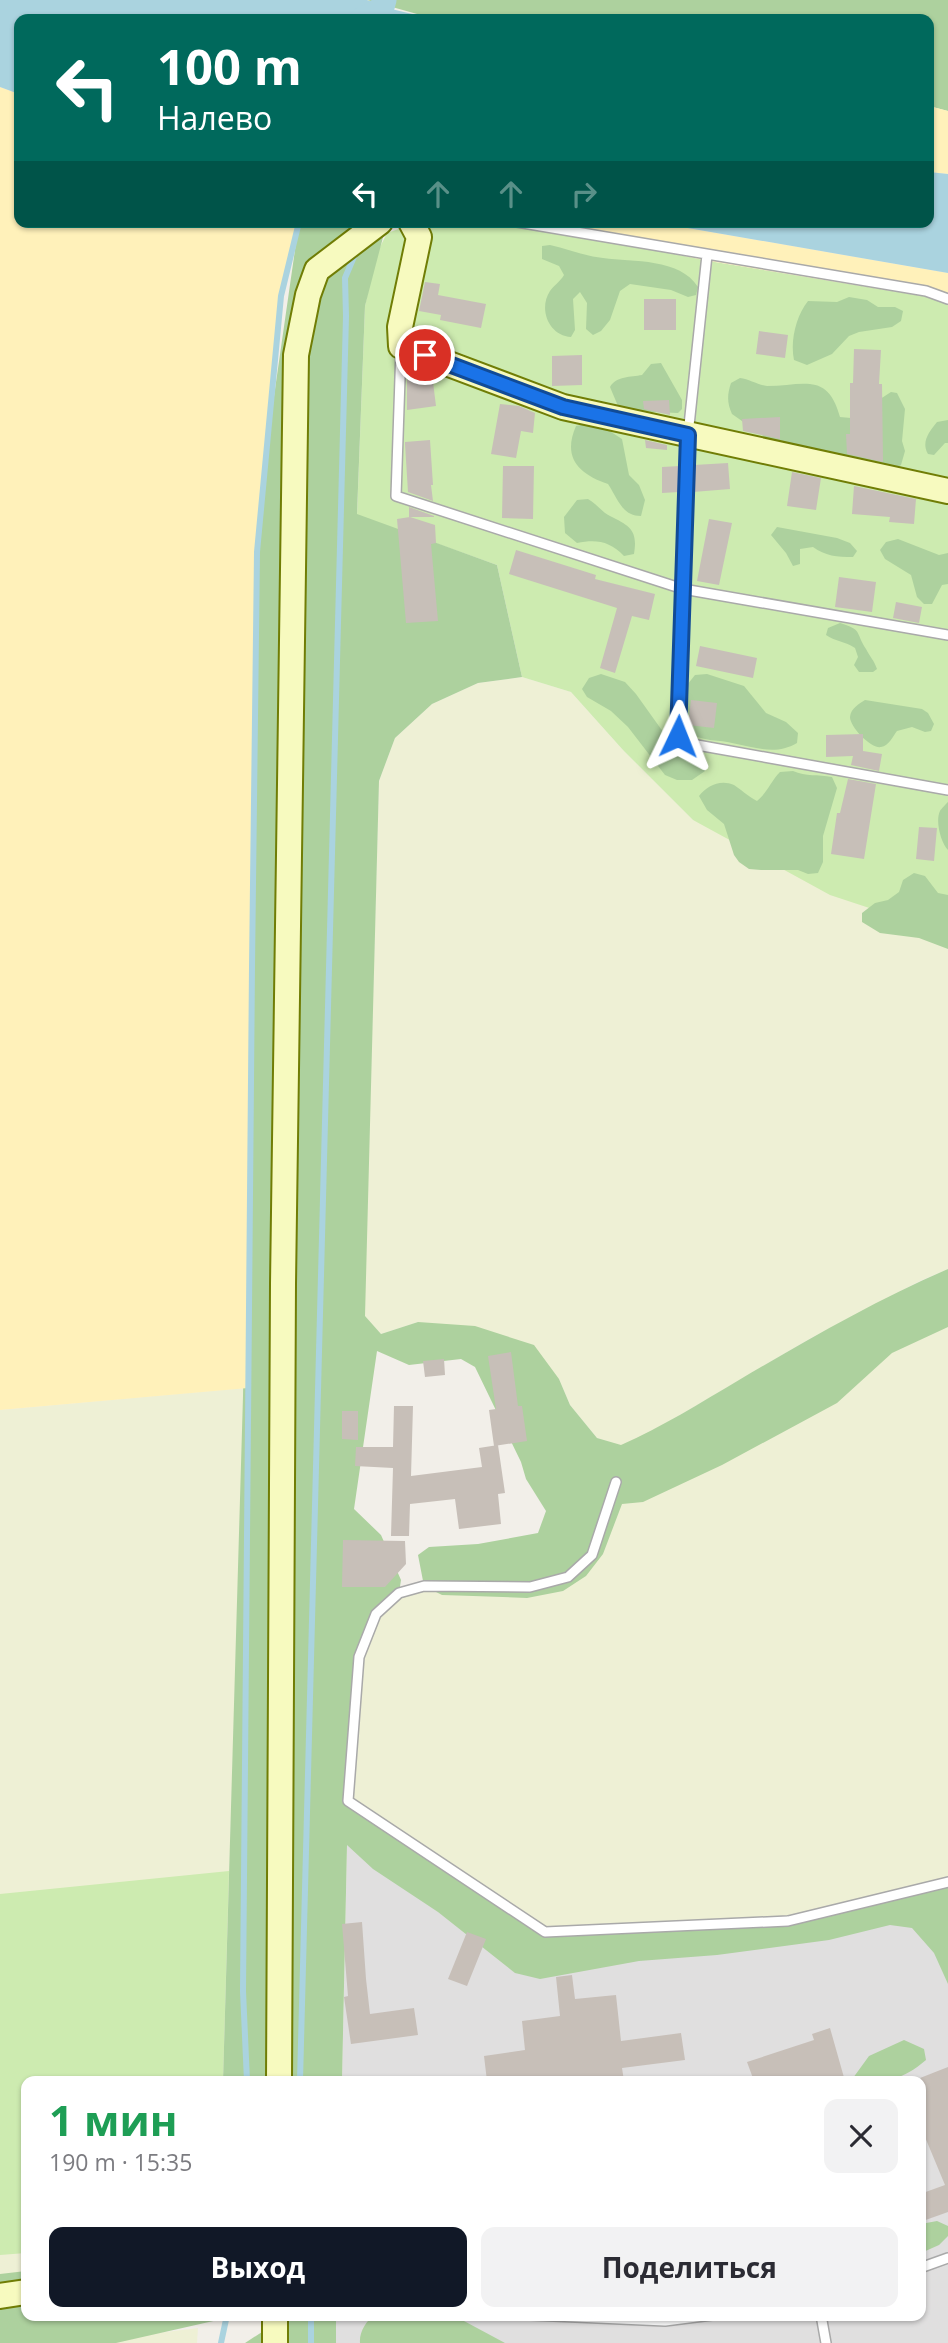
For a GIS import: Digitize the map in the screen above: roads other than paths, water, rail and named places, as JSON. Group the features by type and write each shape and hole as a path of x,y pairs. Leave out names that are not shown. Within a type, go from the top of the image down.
{"street":[{"path":"278,2076 283,1284 296,355 308,295 317,270 372,228"},
{"path":"414,228 419,237 400,327 401,346 563,407 948,491"},
{"path":"0,2295 21,2293"},
{"path":"275,2321 275,2343"}],"lane":[{"path":"552,228 926,291 948,299"},
{"path":"707,255 688,435 678,736 686,743 948,790"},
{"path":"401,346 396,496 683,589 948,635"},
{"path":"616,1482 592,1555 568,1577 530,1587 424,1586 399,1593 376,1614 359,1657 348,1801 545,1932 788,1921 948,1882"},
{"path":"926,2265 948,2258"},
{"path":"822,2321 826,2343"}],"water":[{"path":"0,0 367,0 412,14 14,14 14,92 0,87"},
{"path":"934,173 948,174 948,273 688,228 934,228"}],"waterway":[{"path":"370,14 383,7 385,0"},
{"path":"247,2076 243,1991 257,552 281,296 298,228"},
{"path":"300,2076 345,278 356,252"},
{"path":"221,2343 226,2321"},
{"path":"311,2321 311,2343"}]}
